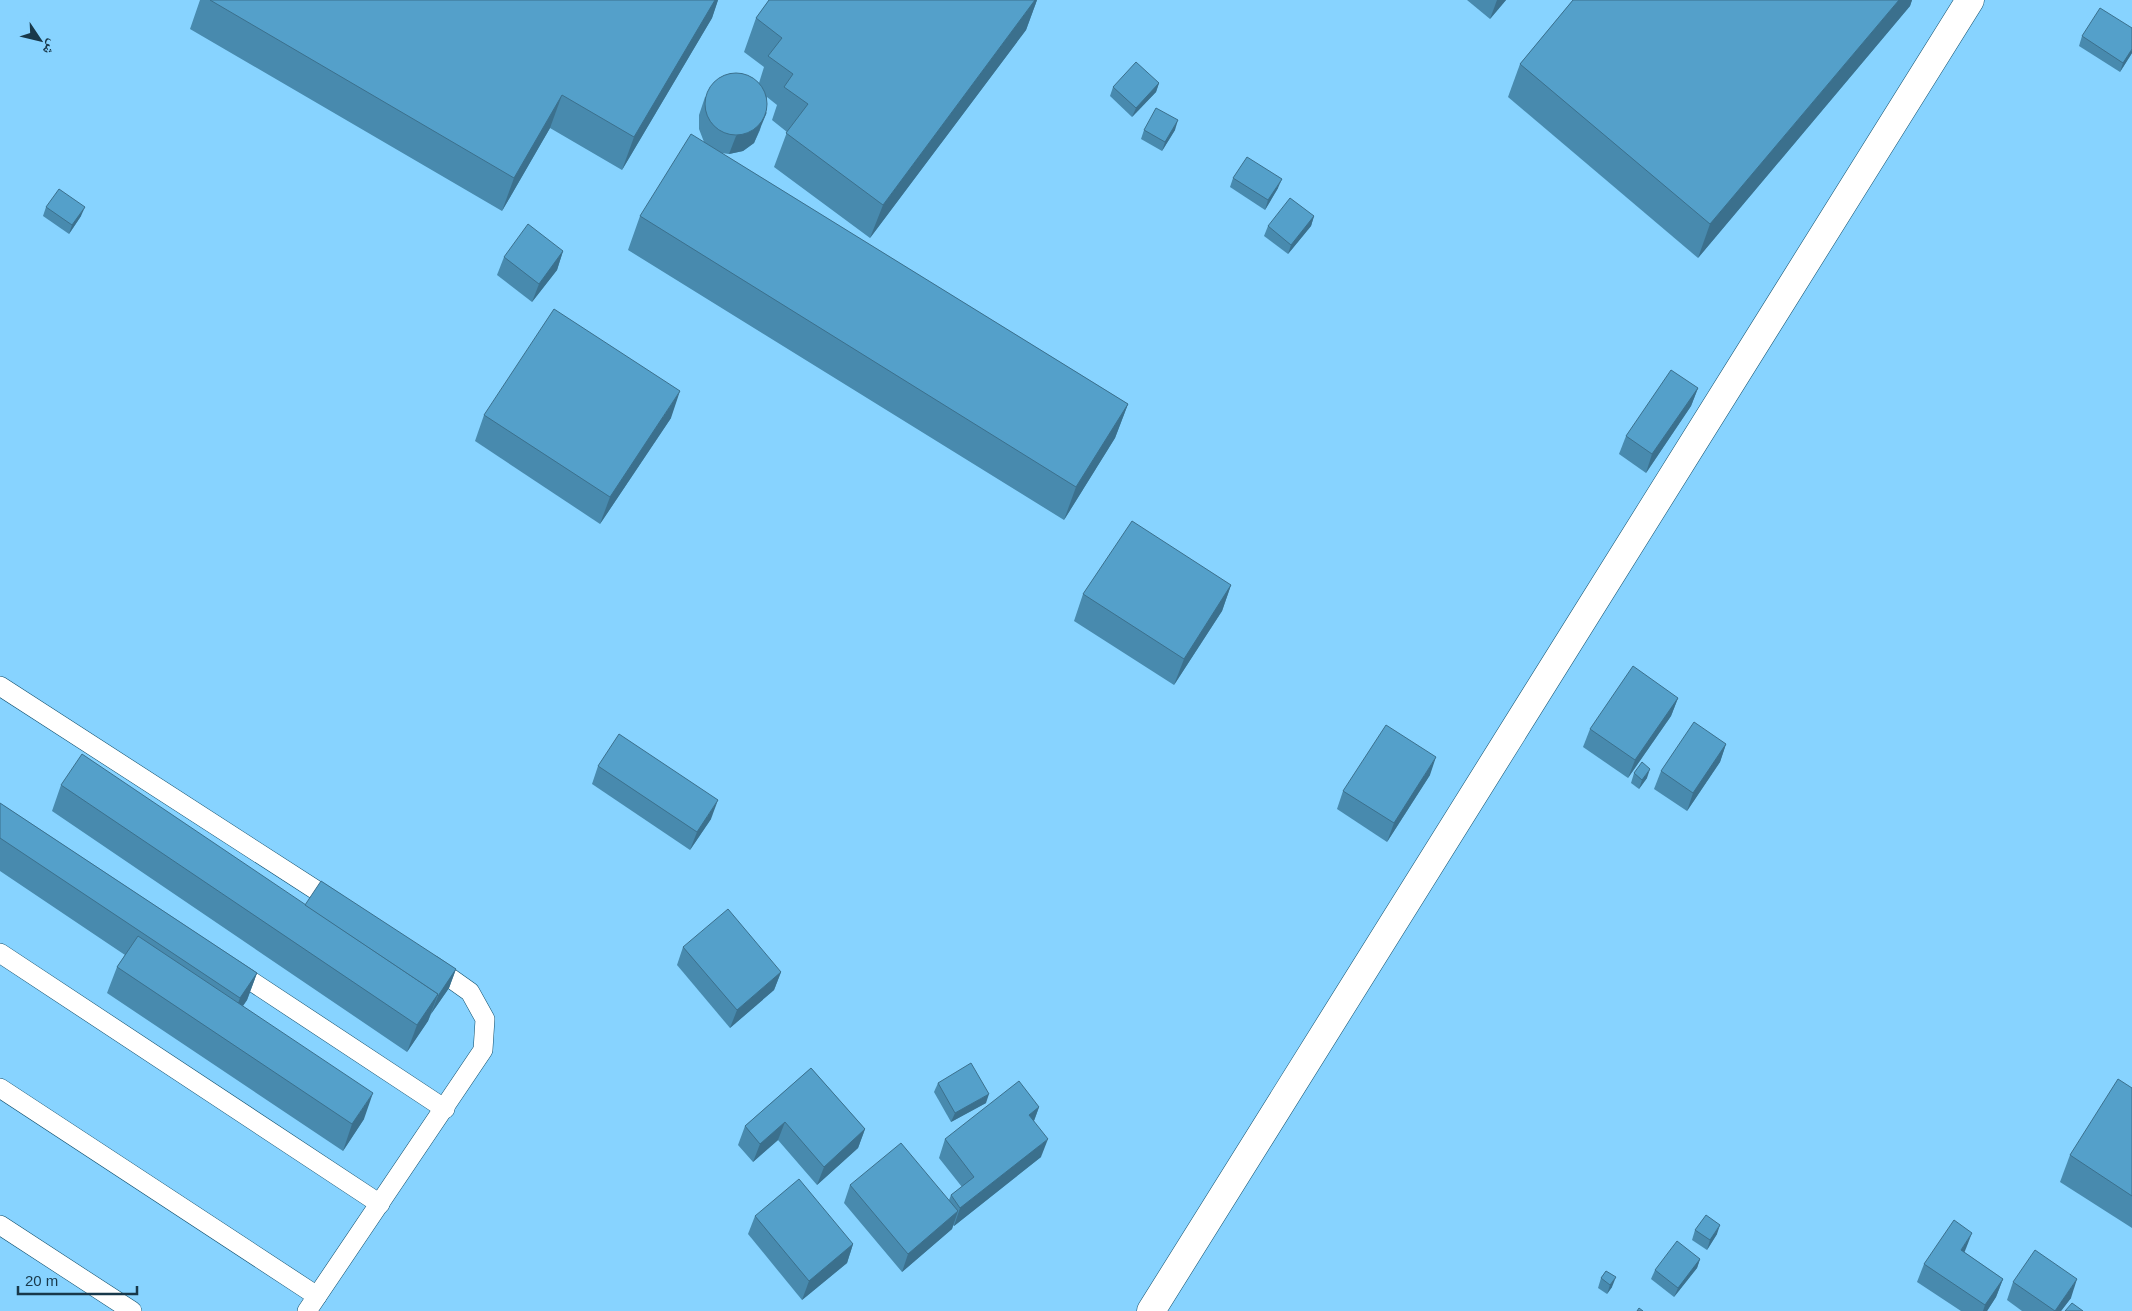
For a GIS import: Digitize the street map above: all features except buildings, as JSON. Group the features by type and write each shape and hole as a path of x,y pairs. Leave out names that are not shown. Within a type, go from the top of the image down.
{"street":[{"path":"1151,1311 1970,0"}],"lane":[{"path":"0,686 348,911"},
{"path":"0,953 380,1204"},
{"path":"0,1088 312,1304 483,1050 485,1019 470,992 414,954"},
{"path":"222,962 445,1109"},
{"path":"0,1225 132,1311"}]}
